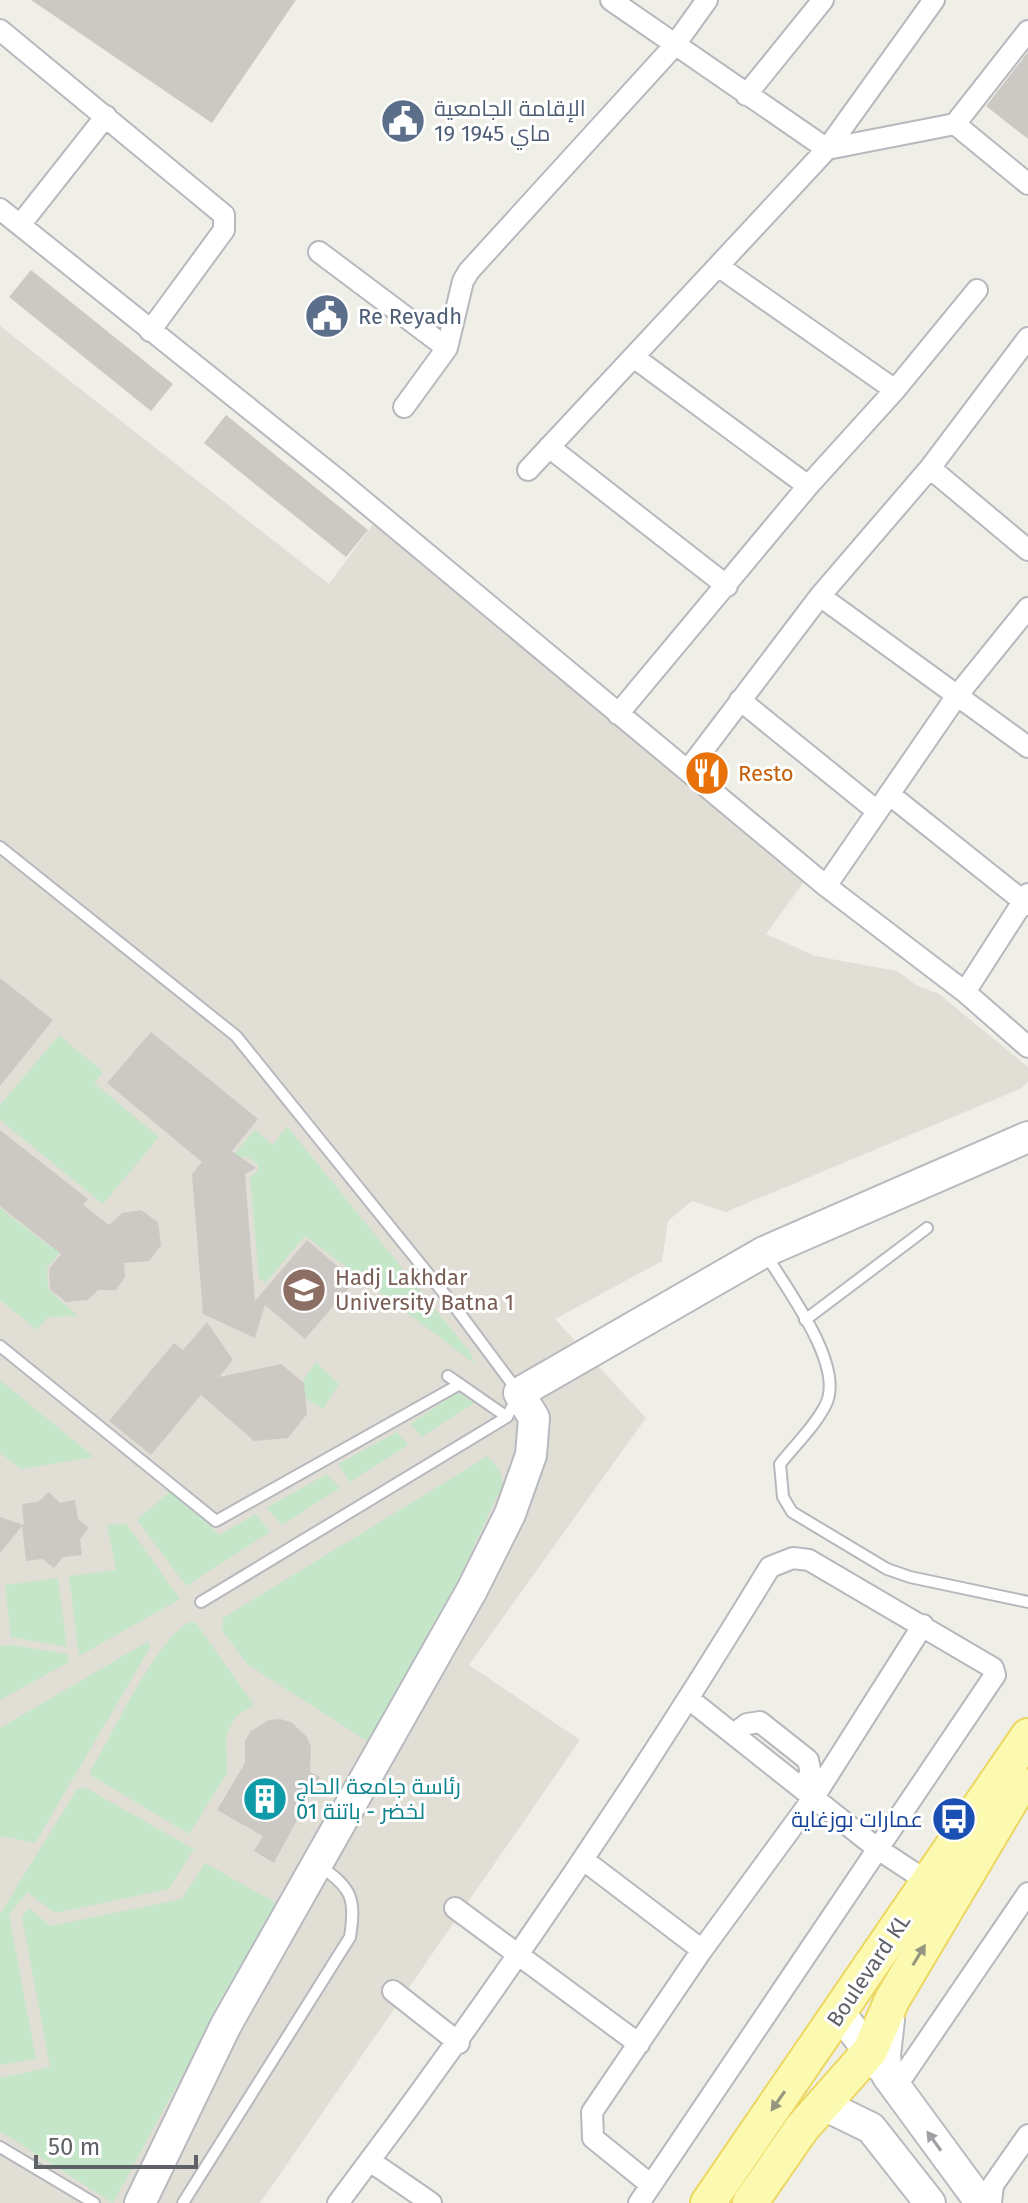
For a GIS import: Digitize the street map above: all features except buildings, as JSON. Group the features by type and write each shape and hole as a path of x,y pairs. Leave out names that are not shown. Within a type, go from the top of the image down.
{"main road":[{"name":"Boulevard KL","path":"708,2203 1028,1736"},
{"name":"Boulevard KL","path":"750,2203 802,2128 833,2095 884,2071 892,2000 1028,1772"}],"street":[{"path":"611,0 827,149 955,124 1028,31"},
{"path":"404,407 447,348 469,271 674,46 707,0"},
{"path":"746,95 823,0"},
{"path":"528,470 827,149 934,0"},
{"path":"0,30 221,210 224,230 150,331"},
{"path":"20,225 106,116"},
{"path":"955,124 1028,184"},
{"path":"0,209 337,479 826,886 965,992 1028,1047"},
{"path":"319,252 447,348"},
{"path":"718,266 895,390"},
{"path":"618,714 977,290"},
{"path":"688,770 820,596 930,468 1028,338"},
{"path":"635,358 808,486"},
{"path":"549,447 727,586"},
{"path":"930,468 1028,550"},
{"path":"820,596 1028,747"},
{"path":"826,886 956,697 1028,608"},
{"path":"740,700 877,811"},
{"path":"889,794 1026,900 965,992"},
{"path":"140,2203 226,2025 472,1590 510,1514 531,1455 534,1418 513,1405 764,1252 1028,1137"},
{"path":"338,2203 459,2043 585,1861 770,1567 782,1561 809,1560 993,1668 995,1675 639,2203"},
{"path":"651,2185 593,2138 592,2112 923,1625"},
{"path":"689,1699 734,1734 747,1724 760,1722 808,1760 811,1774 807,1792"},
{"path":"807,1792 878,1849 928,1882"},
{"path":"585,1861 702,1950"},
{"path":"884,2071 1028,1893"},
{"path":"455,1908 639,2044"},
{"path":"393,1991 459,2043"},
{"path":"839,2012 979,2197 1028,2135"},
{"path":"815,2047 833,2095 871,2128 930,2203"},
{"path":"370,2161 431,2203"}],"lane":[{"path":"0,847 236,1036 455,1307 513,1405"},
{"path":"805,1320 927,1228"},
{"path":"764,1252 805,1320 831,1372 826,1405 780,1464 783,1497 792,1512 887,1569 910,1577 1028,1602"},
{"path":"0,1346 216,1521 460,1384"},
{"path":"448,1376 460,1384 513,1405"},
{"path":"201,1602 513,1405"},
{"path":"183,2203 350,1937 354,1912 345,1884 316,1863"},
{"path":"0,2147 94,2203"}],"shaded area":[{"name":"Hadj Lakhdar University Batna 1","path":"0,326 329,584 373,524 809,875 766,934 815,956 897,971 916,985 939,994 1028,1067 1028,1081 1022,1088 726,1212 692,1201 668,1221 662,1261 555,1319 646,1418 469,1665 580,1740 260,2203 0,2203"}],"green space":[{"path":"59,1035 103,1072 94,1083 159,1137 103,1204 0,1120 0,1105"},
{"path":"287,1126 470,1352 475,1364 305,1236 265,1283 259,1278 250,1178 258,1170 258,1164 246,1156 229,1160 255,1130 273,1145"},
{"path":"0,1208 52,1248 63,1235 69,1241 47,1268 48,1289 78,1316 48,1317 37,1330 0,1300"},
{"path":"316,1362 339,1384 323,1409 305,1398 302,1382"},
{"path":"0,1380 94,1457 21,1469 0,1453"},
{"path":"458,1392 474,1403 422,1437 410,1424"},
{"path":"397,1432 408,1445 350,1482 338,1464"},
{"path":"488,1456 500,1471 503,1484 437,1625 370,1743 247,1664 222,1630 223,1618"},
{"path":"327,1474 340,1488 282,1525 266,1508"},
{"path":"172,1490 219,1535 256,1514 270,1532 186,1586 137,1520"},
{"path":"126,1523 180,1599 79,1656 69,1576 116,1570 107,1525"},
{"path":"58,1578 67,1647 11,1637 5,1585"},
{"path":"189,1622 196,1623 254,1705 235,1717 226,1737 227,1773 189,1834 89,1774 148,1669 176,1632"},
{"path":"147,1642 151,1646 35,1843 0,1836 0,1728"},
{"path":"0,1646 68,1654 69,1662 0,1700"},
{"path":"86,1788 194,1849 169,1889 55,1913 27,1892 9,1915 36,2059 0,2065 0,1914 77,1789"},
{"path":"205,1863 276,1903 113,2203 0,2131 0,2078 50,2067 22,1917 29,1908 50,1926 182,1899"}],"place":[{"name":"الإقامة الجامعية 19 ماي 1945","path":"403,121"},
{"name":"Re Reyadh","path":"327,316"},
{"name":"Resto","path":"707,773"},
{"name":"Hadj Lakhdar University Batna 1","path":"304,1290"},
{"name":"رئاسة جامعة الحاج لخضر - باتنة 01","path":"265,1799"},
{"name":"عمارات بوزغاية","path":"954,1819"}]}
